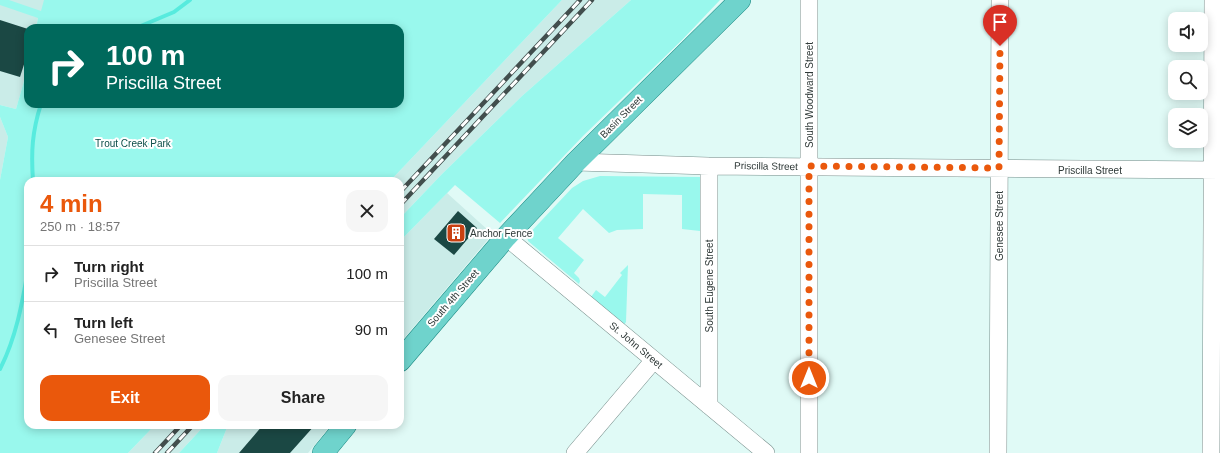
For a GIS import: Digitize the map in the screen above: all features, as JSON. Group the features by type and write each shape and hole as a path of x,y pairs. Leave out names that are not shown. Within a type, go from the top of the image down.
{"main road":[{"name":"Basin Street","path":"506,237 576,162 740,0"},
{"name":"South 4th Street","path":"404,355 506,237"},
{"path":"323,453 343,429"}],"street":[{"name":"South Woodward Street","path":"809,0 809,453"},
{"name":"Genesee Street","path":"998,453 1000,0"},
{"path":"1211,453 1216,170 1213,0"},
{"name":"Priscilla Street","path":"576,162 709,166 999,168 1045,170 1216,170"},
{"name":"South Eugene Street","path":"709,166 709,406"},
{"name":"St. John Street","path":"506,237 766,453"},
{"path":"575,453 654,360"}],"shaded area":[{"path":"0,0 56,0 38,18 37,24 24,24 24,81 16,109 0,105"},
{"path":"562,0 631,0 522,96 442,174 404,214 404,177 394,177"},
{"path":"0,117 8,137 0,180"},
{"path":"447,193 489,231 491,236 404,338 404,237"},
{"path":"151,429 201,429 179,453 128,453"},
{"path":"226,429 328,429 308,453 217,453"}],"green space":[{"name":"Trout Creek Park","path":"0,0 9,0 41,11 44,0 562,0 394,177 24,177 24,429 151,429 128,453 0,453 0,180 8,137 0,117 0,105 16,109 24,81 24,108 404,108 404,24 37,24 38,18 0,5"},
{"path":"631,0 720,0 682,40 583,136 500,223 455,185 404,237 404,214 442,174 522,96"},
{"path":"600,176 700,177 700,231 682,229 682,195 643,194 643,229 617,230 609,233 583,209 558,238 584,260 574,273 579,278 579,284 528,241 527,236 572,188 583,181"},
{"path":"628,265 626,322 624,325 591,297 596,290 605,297 622,275 620,273"},
{"path":"201,429 226,429 217,453 179,453"}],"building":[{"path":"0,20 24,28 24,64 20,77 0,71"},
{"name":"Anchor Fence","path":"458,211 477,228 454,255 434,239"},
{"path":"260,429 311,429 290,453 239,453"}],"waterway":[{"path":"146,24 174,12 190,0"},
{"path":"33,177 33,142 40,108"},
{"path":"0,369 6,357 14,333 24,292"}],"railway":[{"path":"404,188 580,0"},
{"path":"404,201 592,0"},
{"path":"155,453 177,429"},
{"path":"167,453 189,429"}],"place":[{"name":"Anchor Fence","path":"456,233"}],"route":[{"path":"809,378 809,166 999,168 1000,46"}]}
